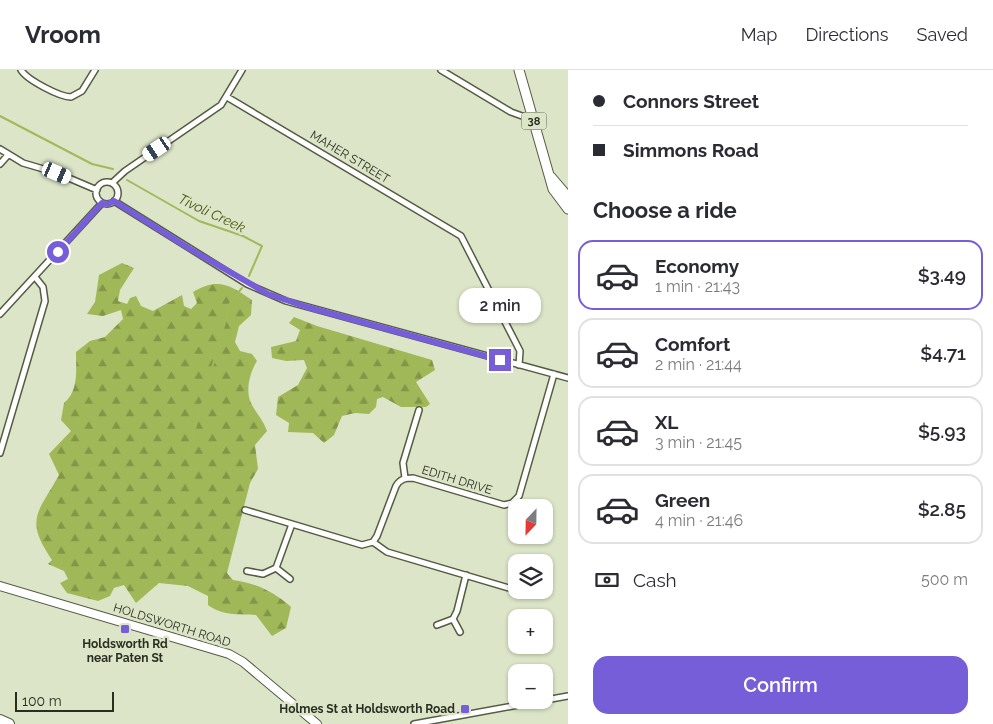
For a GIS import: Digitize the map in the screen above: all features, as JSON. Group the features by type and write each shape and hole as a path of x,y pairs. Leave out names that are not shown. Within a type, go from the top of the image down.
{"highway":[{"path":"0,720 9,724"}],"main road":[{"name":"38","path":"519,70 554,192 568,209"},
{"name":"38","path":"548,173 568,196"}],"street":[{"path":"21,70 28,78 71,98 82,91 95,70"},
{"path":"112,183 118,192 114,201 108,204 102,203 97,198 97,190 101,184 112,183 125,171 221,105 242,70"},
{"path":"441,70 511,112 522,116 532,116"},
{"name":"MAHER STREET","path":"227,97 461,236 520,350 519,365"},
{"path":"0,150 8,155 97,190"},
{"path":"0,164 8,155"},
{"path":"114,201 190,249 268,294 307,307 568,378"},
{"path":"0,314 102,203"},
{"path":"0,453 44,300 43,286 35,277"},
{"name":"EDITH DRIVE","path":"373,542 387,515 399,480 405,478 413,478 504,505 512,503 519,496 554,374"},
{"path":"405,478 403,463 419,410"},
{"path":"245,510 362,545 373,542 387,552 508,588"},
{"path":"247,571 263,574 276,568 292,524"},
{"path":"276,568 290,579"},
{"path":"437,625 453,619 457,612 466,575"},
{"name":"HOLDSWORTH ROAD","path":"0,586 229,654 243,662 317,724"},
{"path":"453,619 460,632"},
{"path":"414,724 568,696"}],"green space":[{"path":"122,263 134,268 120,290 118,301 127,304 130,298 136,296 141,306 153,311 182,295 184,306 191,309 197,303 193,292 202,287 217,284 237,290 252,300 251,315 239,326 235,342 240,351 252,354 257,361 250,376 248,392 251,403 267,431 255,445 258,469 250,483 227,573 233,580 257,586 278,597 291,607 286,628 272,636 256,615 231,614 214,609 208,605 208,596 188,586 159,583 136,603 124,585 114,588 110,596 98,601 67,593 60,583 68,579 64,571 48,564 52,560 43,546 36,525 40,508 59,475 49,454 71,431 61,420 64,403 69,398 74,386 76,352 90,341 105,337 123,319 121,310 103,316 87,314 95,302 99,275"},
{"path":"294,317 317,326 432,360 435,370 416,382 430,404 426,407 401,407 383,397 377,399 376,407 369,414 355,413 342,416 334,435 324,443 313,433 288,432 289,423 276,415 278,397 298,385 307,368 304,360 286,361 272,358 271,347 296,341 300,330 289,323"}],"waterway":[{"name":"Tivoli Creek","path":"0,116 92,164 113,169"},
{"name":"Tivoli Creek","path":"127,180 199,221 243,236 262,246 249,276"},
{"name":"Tivoli Creek","path":"188,453 231,301 242,288"}],"place":[{"name":"Holdsworth Rd near Paten St","path":"125,629"},
{"name":"Holmes St at Holdsworth Road","path":"465,709"}],"route":[{"path":"58,252 102,203 108,204 114,201 125,210 248,284 268,294 307,307 500,360"}]}
